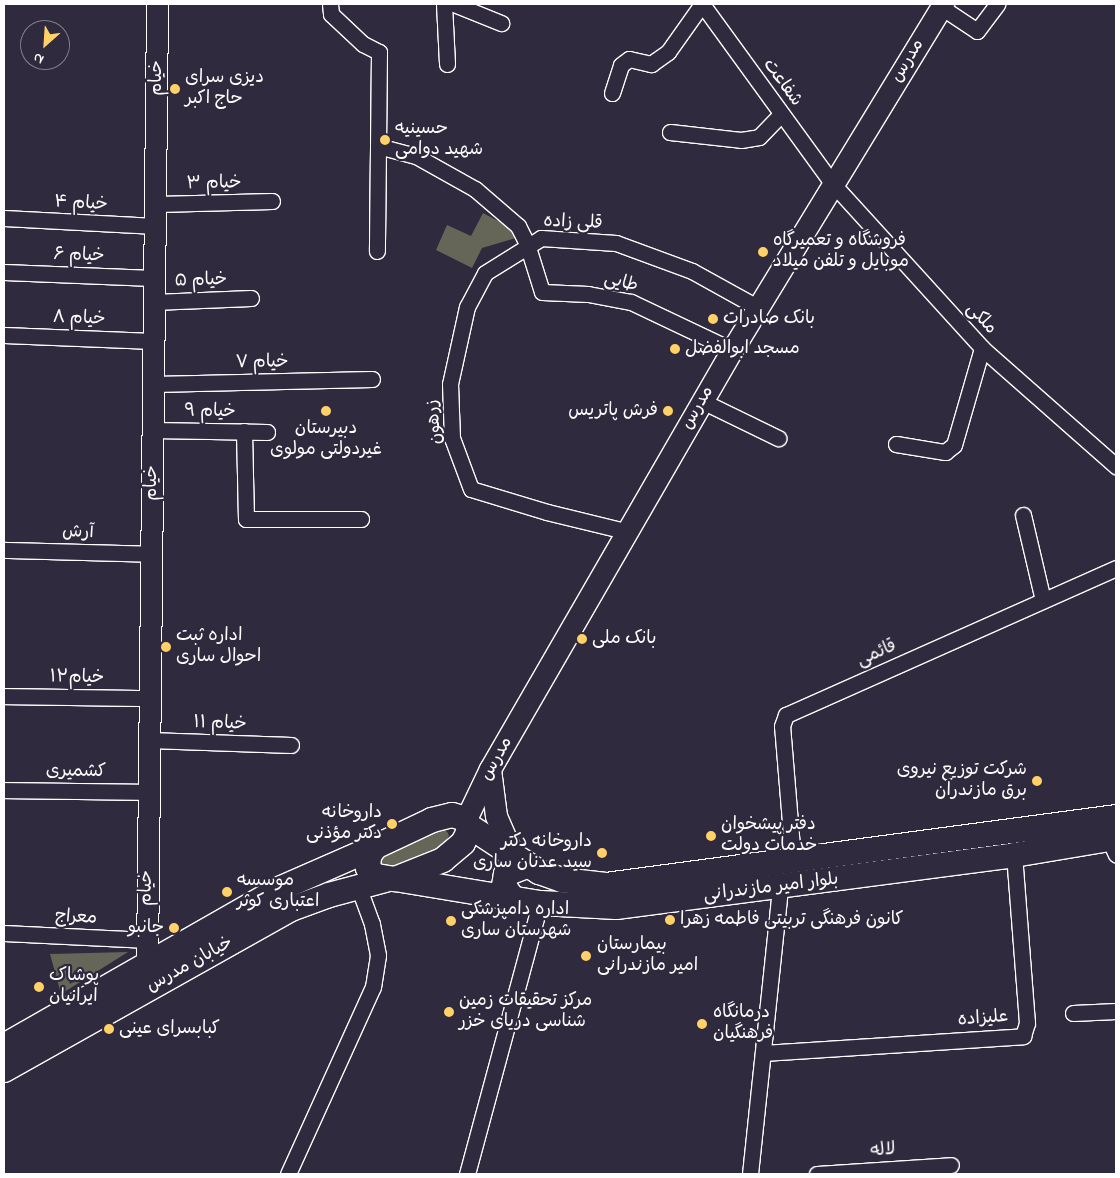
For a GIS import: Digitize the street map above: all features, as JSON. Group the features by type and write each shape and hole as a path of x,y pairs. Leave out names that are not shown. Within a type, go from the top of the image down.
{"main road":[{"name":"خیام","path":"147,951 157,4"},
{"name":"مدرس","path":"468,822 490,769 629,532 702,401 942,5"},
{"path":"490,769 496,816 520,860 506,874 504,886 511,896"},
{"name":"خیابان مدرس","path":"4,1046 147,951 432,820 452,815 468,822"},
{"path":"375,846 368,856 368,868 375,876 390,880 432,866 452,854 463,843 468,822"},
{"name":"بلوار امیر مازندرانی","path":"468,822 520,860 562,880 606,885 793,859 1115,837"},
{"name":"بلوار امیر مازندرانی","path":"390,880 511,896 540,902 616,907 1014,856 1115,837"},
{"name":"خیابان مدرس","path":"4,1070 291,909 358,886 390,880"}],"street":[{"path":"330,4 331,14 363,44 380,52 377,251"},
{"path":"444,4 446,64"},
{"path":"454,4 501,23"},
{"path":"612,93 621,66 629,59 651,64 668,52 702,4"},
{"name":"شفاعت","path":"702,4 833,184"},
{"path":"942,5 977,31 997,4"},
{"path":"670,132 741,140 759,137 781,114"},
{"name":"قلی زاده","path":"378,146 416,156 475,190 518,226 528,244 541,238 616,243 692,270 758,308"},
{"name":"ملکی","path":"833,184 982,348 1116,466"},
{"name":"خیام ۳","path":"156,204 272,202"},
{"name":"خیام ۴","path":"4,218 156,226"},
{"name":"طایی","path":"528,244 542,292 588,294 630,302 732,350"},
{"name":"زرهون","path":"528,244 486,273 466,306 450,384 452,438 471,489 546,512 629,532"},
{"name":"خیام ۶","path":"4,272 154,278"},
{"name":"خیام ۵","path":"153,302 251,298"},
{"name":"خیام ۸","path":"4,335 153,340"},
{"path":"896,444 945,452 954,445 982,348"},
{"name":"خیام ۷","path":"152,384 372,379"},
{"path":"702,401 778,438"},
{"name":"خیام ۹","path":"152,430 267,432"},
{"path":"244,432 246,519 361,519"},
{"path":"1023,515 1043,600"},
{"name":"آرش","path":"4,550 152,554"},
{"name":"قائمی","path":"793,859 782,726 786,715 1116,568"},
{"name":"خیام۱۲","path":"4,696 149,698"},
{"name":"خیام ۱۱","path":"149,740 291,745"},
{"name":"کشمیری","path":"4,790 148,792"},
{"name":"علیزاده","path":"764,1052 1023,1036 1027,1023 1014,856"},
{"path":"288,1174 373,987 378,955 372,924 358,886"},
{"path":"750,1174 780,887"},
{"path":"467,1174 540,902"},
{"name":"معراج","path":"4,933 147,951"},
{"path":"1072,1013 1116,1011"},
{"name":"لاله","path":"817,1174 951,1165"}],"green space":[{"path":"483,213 515,230 516,238 482,248 472,268 436,250 447,225 471,236"},
{"path":"443,825 449,835 443,848 385,871 373,854"},
{"path":"128,952 61,994 50,954"}],"place":[{"name":"دیزی سرای حاج اکبر","path":"175,89"},
{"name":"حسینیه شهید دوامی","path":"385,140"},
{"name":"فروشگاه و تعمیرگاه موبایل و تلفن میلاد","path":"763,252"},
{"name":"بانک صادرات","path":"713,319"},
{"name":"مسجد ابوالفضل","path":"675,349"},
{"name":"دبیرستان غیردولتی مولوی","path":"326,411"},
{"name":"فرش پاتریس","path":"668,411"},
{"name":"بانک ملی","path":"582,639"},
{"name":"اداره ثبت احوال ساری","path":"166,647"},
{"name":"شرکت توزیع نیروی برق مازندران","path":"1037,781"},
{"name":"داروخانه دکتر مؤذنی","path":"392,824"},
{"name":"دفتر پیشخوان خدمات دولت","path":"711,836"},
{"name":"داروخانه دکتر سید عدنان ساری","path":"602,853"},
{"name":"موسسه اعتباری کوثر","path":"227,892"},
{"name":"کانون فرهنگی تربیتی فاطمه زهرا","path":"670,920"},
{"name":"اداره دامپزشکی شهرستان ساری","path":"451,921"},
{"name":"جانبو","path":"174,928"},
{"name":"بیمارستان امیر مازندرانی","path":"586,956"},
{"name":"پوشاک ایرانیان","path":"39,987"},
{"name":"مرکز تحقیقات زمین شناسی دریای خزر","path":"449,1012"},
{"name":"درمانگاه فرهنگیان","path":"702,1024"},
{"name":"کبابسرای عینی","path":"109,1029"}]}
